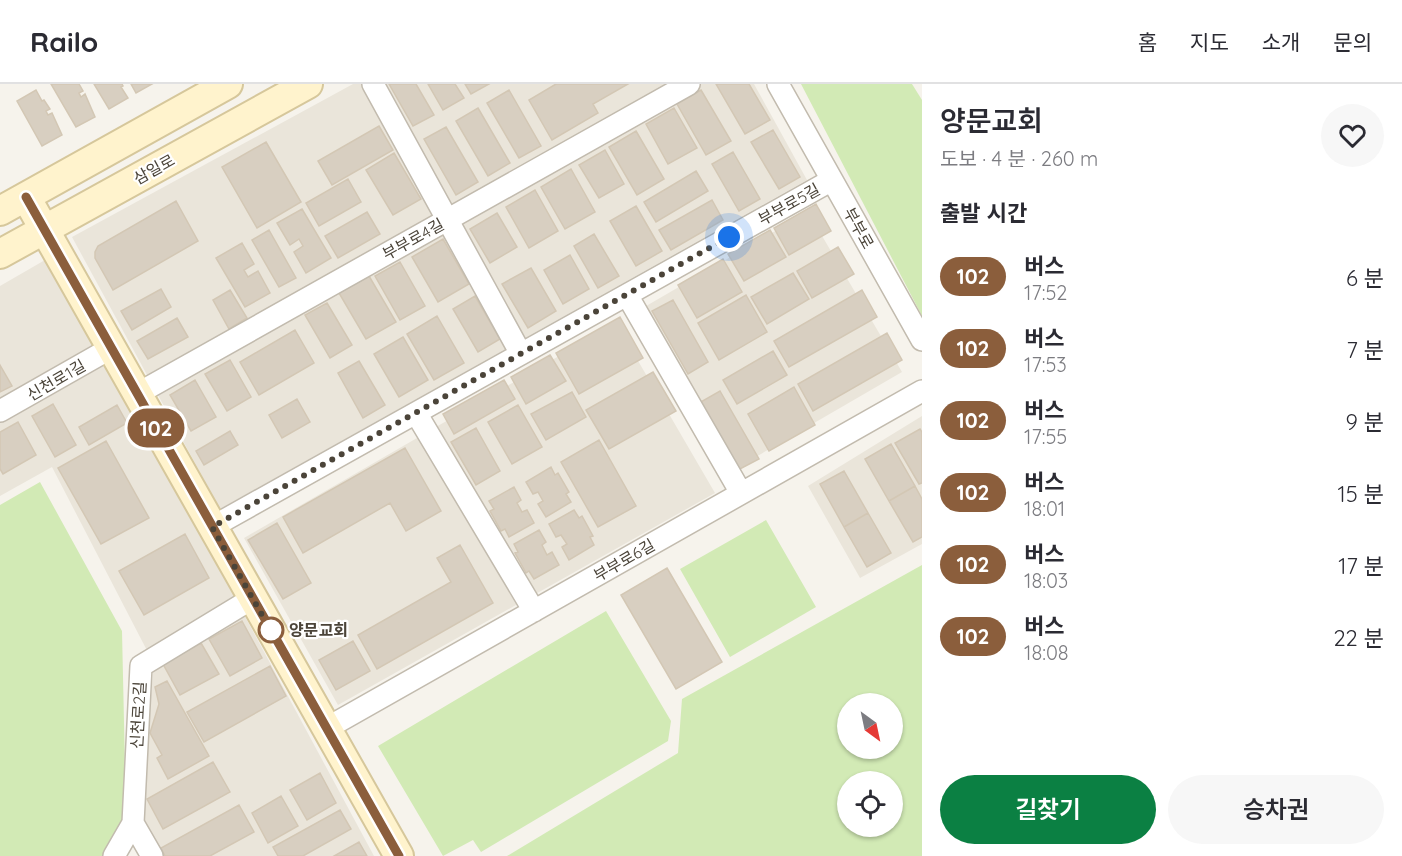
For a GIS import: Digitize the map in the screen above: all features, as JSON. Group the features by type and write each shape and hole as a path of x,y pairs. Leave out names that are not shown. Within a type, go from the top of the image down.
{"street":[{"path":"0,211 228,84"},
{"name":"삼일로","path":"0,254 308,84"},
{"path":"373,84 521,354"},
{"name":"부부로4길","path":"137,394 689,84"},
{"name":"부부로","path":"778,84 922,340"},
{"name":"부부로5길","path":"212,527 832,180"},
{"path":"26,197 399,856"},
{"path":"627,295 741,494"},
{"name":"신천로1길","path":"0,411 111,348"},
{"name":"부부로6길","path":"327,728 922,391"},
{"path":"416,413 534,611"},
{"name":"신천로2길","path":"114,856 133,823 141,666 253,598"},
{"path":"133,823 152,856"}],"shaded area":[{"path":"353,84 754,84 807,180 220,509 72,237"},
{"path":"808,212 902,372 735,469 641,309"},
{"path":"45,260 109,364 374,856 163,856 139,817 154,664 52,467 0,496 0,286"},
{"path":"616,323 715,493 338,705 244,538"},
{"path":"922,416 922,544 860,578 808,486"}],"green space":[{"path":"801,84 912,84 922,100 922,316"},
{"path":"40,482 122,631 126,813 102,856 0,856 0,505"},
{"path":"766,520 816,607 730,657 680,569"},
{"path":"922,565 922,856 507,856 678,753 682,699"},
{"path":"606,611 671,721 668,741 481,852 473,840 443,856 378,746"}],"building":[{"path":"51,84 79,84 83,91 79,93 81,97 85,94 95,117 76,127"},
{"path":"94,84 122,84 121,87 128,98 109,109"},
{"path":"131,84 152,84 136,93"},
{"path":"389,84 416,84 434,115 413,126"},
{"path":"428,84 455,84 464,98 443,110"},
{"path":"465,84 489,84 471,94"},
{"path":"556,84 628,84 593,104 598,113 552,140 529,100"},
{"path":"716,84 749,84 770,120 745,134"},
{"path":"36,90 50,109 46,111 48,115 52,113 62,135 42,146 17,101"},
{"path":"509,90 541,146 519,158 487,103"},
{"path":"701,90 731,141 706,155 677,104"},
{"path":"478,108 510,163 488,176 456,121"},
{"path":"674,108 697,148 668,164 646,124"},
{"path":"379,126 393,150 332,185 318,161"},
{"path":"446,127 478,182 456,195 424,139"},
{"path":"773,130 800,177 779,189 751,142"},
{"path":"636,131 664,179 637,195 609,147"},
{"path":"266,142 301,202 257,228 222,167"},
{"path":"605,150 624,184 599,198 579,165"},
{"path":"733,152 760,199 739,211 712,164"},
{"path":"394,153 421,199 393,215 366,170"},
{"path":"571,169 595,212 565,229 541,187"},
{"path":"696,171 708,191 656,222 644,202"},
{"path":"348,179 361,202 319,226 306,203"},
{"path":"535,190 558,231 529,248 506,207"},
{"path":"712,200 723,220 671,250 659,230"},
{"path":"176,201 198,241 113,290 95,258 98,246"},
{"path":"816,204 831,231 789,255 774,228"},
{"path":"636,206 662,251 636,266 610,221"},
{"path":"302,209 331,258 306,273 294,252 303,246 299,239 290,245 277,223"},
{"path":"367,212 380,234 338,258 325,236"},
{"path":"497,213 517,247 490,263 470,229"},
{"path":"269,230 296,278 279,287 252,240"},
{"path":"770,230 786,257 744,281 728,254"},
{"path":"594,234 619,276 598,288 574,246"},
{"path":"443,239 469,284 438,302 412,257"},
{"path":"242,243 254,264 244,270 248,277 258,271 270,293 245,307 216,258"},
{"path":"838,247 854,274 812,298 797,271"},
{"path":"570,255 589,289 563,304 544,270"},
{"path":"723,259 742,292 697,318 678,285"},
{"path":"400,262 425,306 400,320 375,276"},
{"path":"531,268 556,311 528,328 502,284"},
{"path":"793,273 809,299 767,324 751,297"},
{"path":"369,276 396,322 366,339 339,293"},
{"path":"161,289 171,307 132,330 121,311"},
{"path":"230,290 247,318 229,329 213,300"},
{"path":"862,290 877,317 789,367 774,341"},
{"path":"746,295 767,332 719,360 698,323"},
{"path":"475,296 500,339 478,352 453,309"},
{"path":"673,300 708,362 688,374 652,311"},
{"path":"327,303 352,345 330,358 305,315"},
{"path":"437,316 464,363 434,380 407,334"},
{"path":"620,317 643,358 579,394 556,353"},
{"path":"177,318 188,337 148,359 137,341"},
{"path":"295,330 314,363 259,395 240,362"},
{"path":"887,333 902,360 813,411 798,384"},
{"path":"403,337 428,380 399,397 374,354"},
{"path":"773,351 787,375 737,404 723,380"},
{"path":"550,355 566,381 526,404 511,377"},
{"path":"230,360 251,397 227,411 205,374"},
{"path":"359,361 385,405 363,418 338,373"},
{"path":"0,365 12,386 0,392"},
{"path":"653,372 676,411 609,449 586,410"},
{"path":"195,380 216,417 191,431 170,395"},
{"path":"504,380 515,399 454,434 443,414"},
{"path":"794,387 815,425 769,451 748,414"},
{"path":"720,391 759,459 738,470 699,403"},
{"path":"572,392 586,417 546,440 531,414"},
{"path":"297,399 310,422 282,438 269,415"},
{"path":"53,404 76,445 55,457 32,416"},
{"path":"117,405 127,423 89,445 79,427"},
{"path":"518,405 542,447 512,464 488,422"},
{"path":"18,422 36,455 3,474 0,469 0,432"},
{"path":"476,428 500,471 476,485 451,442"},
{"path":"920,429 922,432 922,483 919,484 895,443"},
{"path":"230,431 238,445 204,465 196,451"},
{"path":"599,440 636,506 598,527 561,462"},
{"path":"106,441 149,518 101,544 58,468"},
{"path":"891,444 915,486 889,501 865,459"},
{"path":"405,448 441,511 406,531 390,503 303,553 283,517"},
{"path":"551,467 555,475 558,473 569,492 566,494 571,502 546,517 538,504 543,501 538,492 533,494 526,482"},
{"path":"844,471 868,513 844,527 820,484"},
{"path":"915,486 922,499 922,537 913,542 889,501"},
{"path":"514,487 521,500 517,503 522,512 527,510 534,523 509,537 505,529 501,531 490,511 494,509 489,501"},
{"path":"574,510 579,518 582,516 593,536 590,537 594,545 569,560 562,547 567,544 561,535 556,537 549,524"},
{"path":"868,513 891,553 867,567 844,527"},
{"path":"277,523 311,583 283,599 248,540"},
{"path":"539,530 546,542 542,545 547,555 552,552 559,565 534,579 529,571 526,573 515,553 518,552 514,544"},
{"path":"185,534 209,578 144,615 119,571"},
{"path":"460,545 493,603 377,669 358,635 451,582 437,558"},
{"path":"667,568 722,662 676,689 621,595"},
{"path":"242,621 262,658 230,676 209,639"},
{"path":"353,641 370,671 336,690 319,660"},
{"path":"201,643 219,674 180,695 163,664"},
{"path":"270,666 286,696 204,742 187,712"},
{"path":"167,681 209,756 168,779 157,758 162,755 150,733 159,704 155,687"},
{"path":"213,762 230,792 163,829 147,799"},
{"path":"320,773 336,803 307,820 290,790"},
{"path":"281,796 298,826 268,843 252,813"},
{"path":"239,805 254,832 210,856 165,856 161,848"},
{"path":"340,810 351,829 303,856 278,856 273,847"},
{"path":"359,842 367,856 334,856"}],"bus line":[{"name":"102","path":"26,197 399,856"}],"place":[{"name":"양문교회","path":"271,630"}],"route":[{"path":"271,630 274,636 212,527 729,237"}]}
